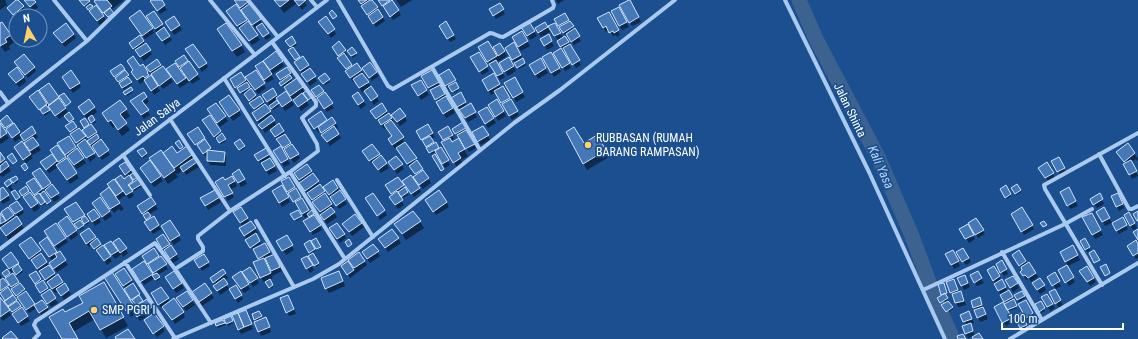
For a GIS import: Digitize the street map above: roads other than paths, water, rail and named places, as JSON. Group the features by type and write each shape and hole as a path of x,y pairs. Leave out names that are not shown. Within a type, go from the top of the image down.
{"street":[{"path":"54,0 87,41"},
{"path":"0,110 87,41 129,0"},
{"path":"210,0 255,55"},
{"path":"248,0 278,37"},
{"path":"311,0 317,8"},
{"name":"Jalan Salya","path":"0,249 327,0"},
{"path":"338,0 390,88 398,87 490,33 500,37 503,36 553,8 554,5 552,0"},
{"path":"125,262 174,338 328,271 373,237 514,123 560,90 675,0"},
{"name":"Jalan Shinta","path":"785,0 869,172 945,339"},
{"path":"175,268 203,251 203,247 198,237 230,211 285,176 318,151 317,144 302,118 317,104 272,42"},
{"path":"432,67 480,150"},
{"path":"224,78 285,176"},
{"path":"0,92 8,103"},
{"path":"170,119 230,211"},
{"path":"1102,285 1065,224 1044,185 1138,133"},
{"path":"1099,154 1129,209 1130,210 1138,206"},
{"path":"123,155 150,195"},
{"path":"290,172 345,259"},
{"path":"337,180 373,237"},
{"path":"924,290 1002,252 1065,224 1092,209"},
{"path":"256,221 294,287"},
{"path":"34,339 39,334 34,325 36,321 156,243 175,268 211,323"},
{"path":"1002,252 1042,320"},
{"path":"1010,339 1138,263"}],"waterway":[{"name":"Kali Yasa","path":"799,0 816,39 878,157 912,236 936,301 953,339"}],"place":[{"name":"RUBBASAN (RUMAH BARANG RAMPASAN)","path":"588,145"},
{"name":"SMP PGRI I","path":"94,310"}]}
